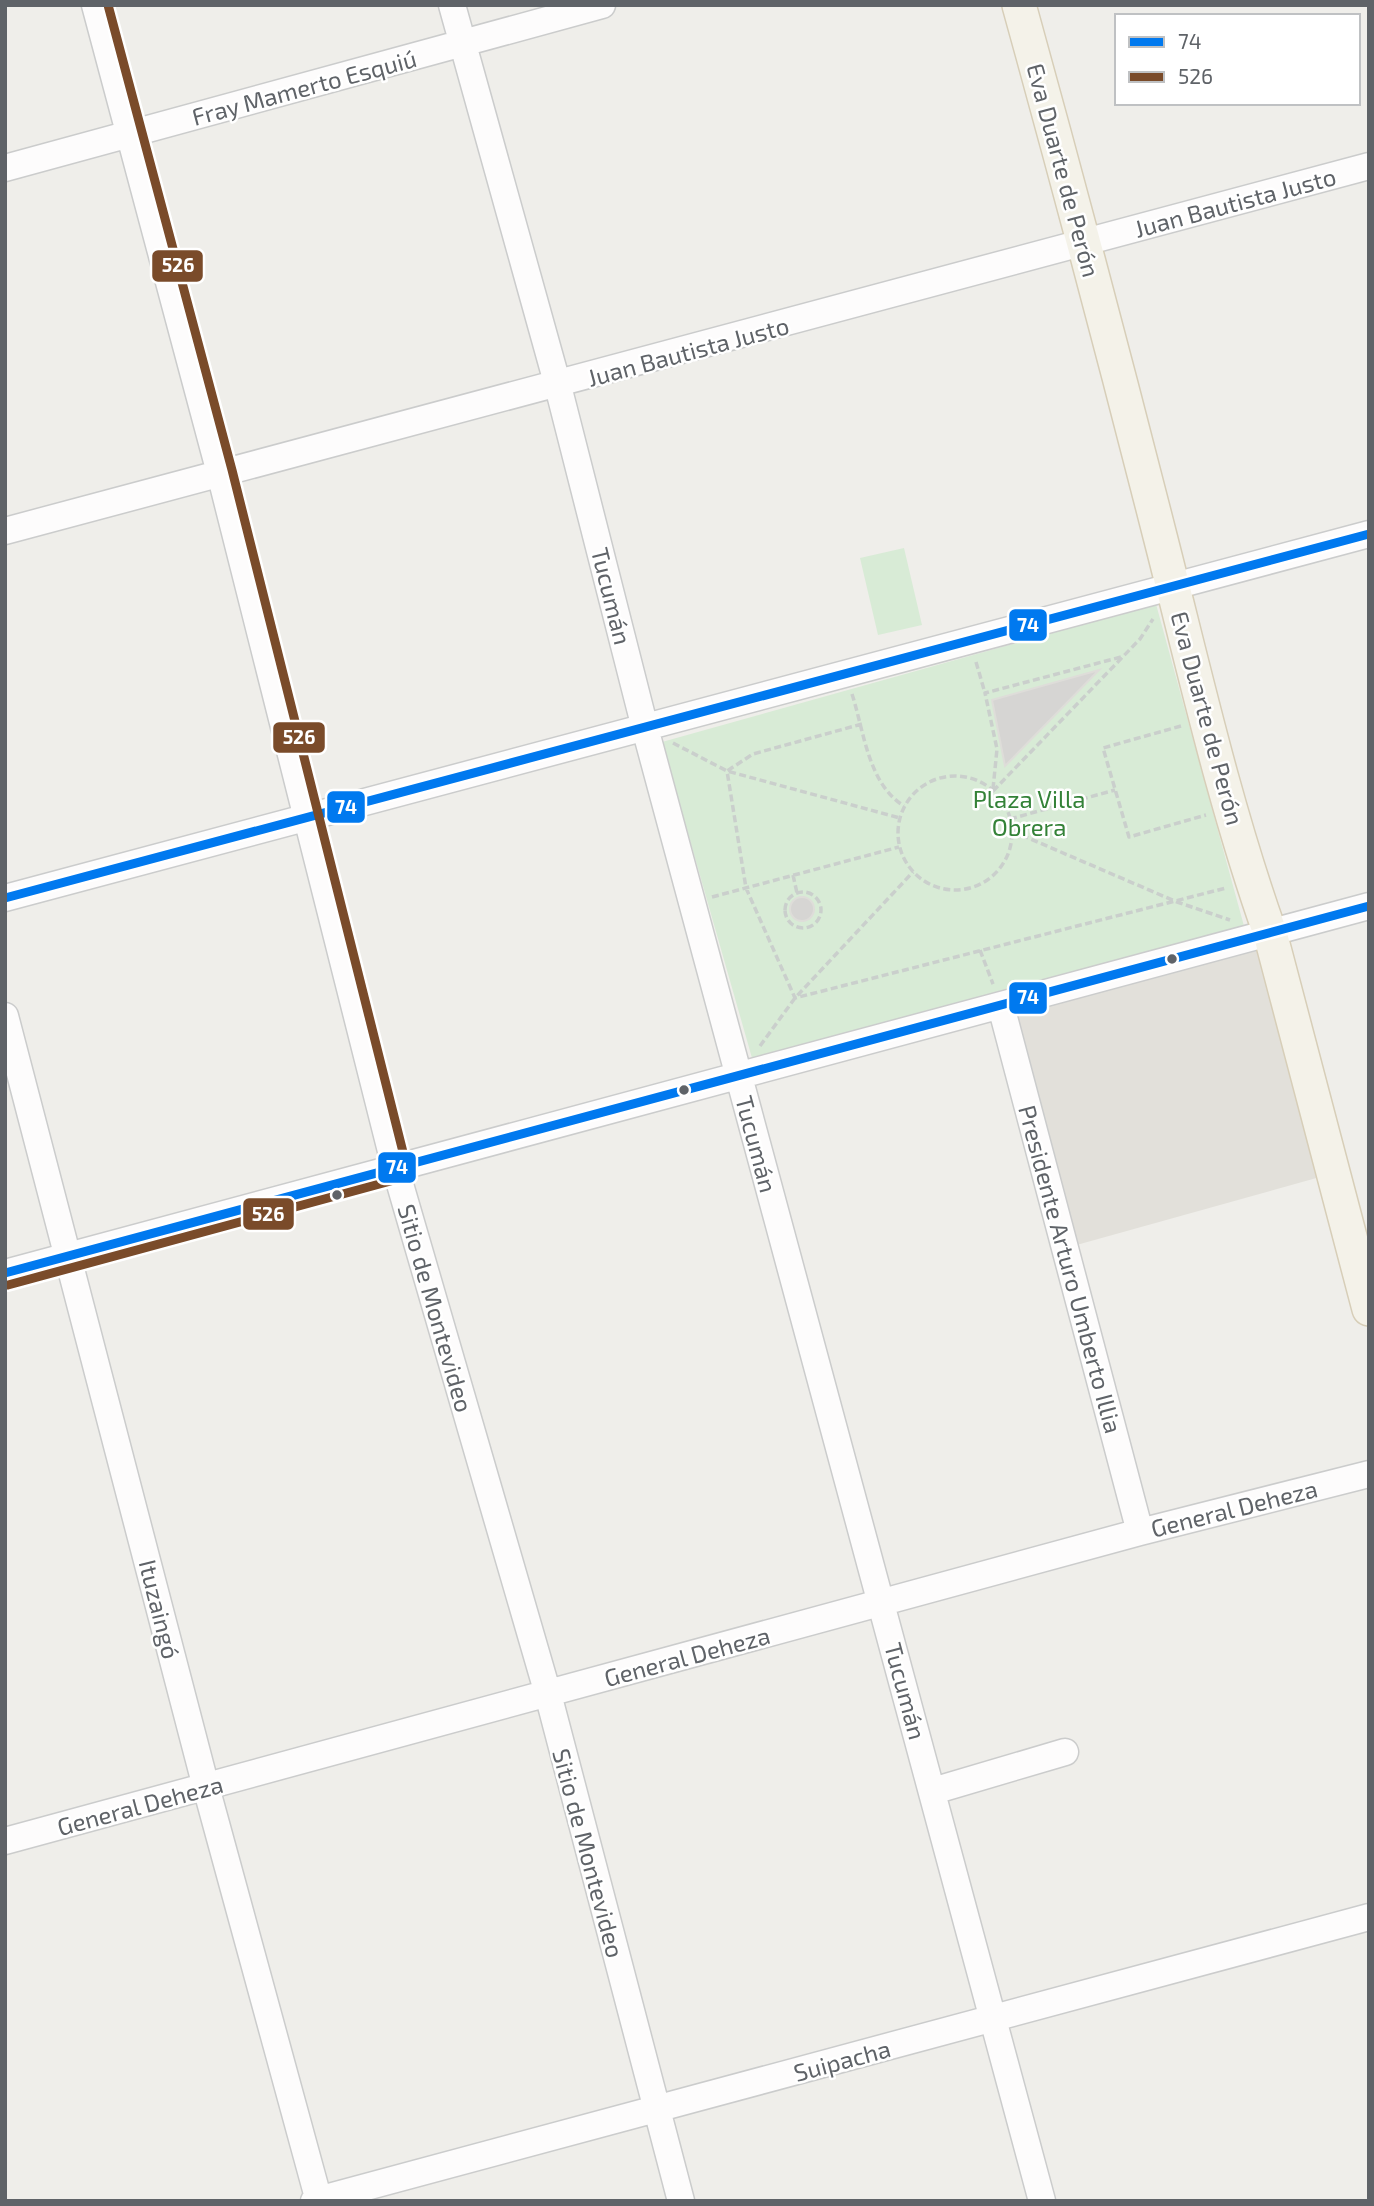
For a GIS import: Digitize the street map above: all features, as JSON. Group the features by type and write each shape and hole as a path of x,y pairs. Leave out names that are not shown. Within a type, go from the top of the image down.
{"main road":[{"name":"Eva Duarte de Perón","path":"1019,5 1085,243 1206,719 1251,880 1270,933 1369,1309"}],"street":[{"name":"Sitio de Montevideo","path":"95,5 220,473 395,1167 548,1694 681,2201"},
{"name":"Tucumán","path":"452,5 558,386 645,728 1042,2201"},
{"name":"Fray Mamerto Esquiú","path":"5,168 603,5"},
{"name":"Juan Bautista Justo","path":"5,531 558,386 1369,166"},
{"path":"5,898 1369,534"},
{"path":"5,1273 1369,906"},
{"name":"Presidente Arturo Umberto Illia","path":"1001,1006 1140,1532"},
{"name":"Ituzaingó","path":"5,1016 317,2200"},
{"name":"General Deheza","path":"5,1841 1140,1532 1369,1474"},
{"path":"933,1791 1065,1752"},
{"name":"Suipacha","path":"317,2200 1369,1917"}],"path":[{"path":"993,791 1140,639 1173,588"},
{"path":"970,642 997,749 993,791"},
{"path":"985,693 1124,656"},
{"path":"847,675 877,777 889,795 904,806"},
{"path":"1206,719 1103,748 1129,837 1231,807"},
{"path":"727,771 753,754 862,724"},
{"path":"645,728 727,771 900,818"},
{"path":"727,771 746,888 795,998"},
{"path":"962,776 978,781 993,791 1010,819 1012,831 1010,848 992,877 977,886 960,890 943,889 927,883 913,872 899,847 900,818 904,806 914,793 928,782 944,777 962,776"},
{"path":"1010,819 1115,790"},
{"path":"1012,831 1177,902 1270,933"},
{"path":"692,902 899,847"},
{"path":"738,1076 795,998 913,872"},
{"path":"793,875 797,893"},
{"path":"795,998 1177,902 1251,880"},
{"path":"797,893 813,896 820,906 820,918 806,928 794,926 786,918 788,901 797,893"},
{"path":"980,950 1001,1006"}],"shaded area":[{"path":"1256,945 1320,1177 1073,1246 1012,1010"}],"green space":[{"path":"904,548 922,625 878,635 860,558"},
{"name":"Plaza Villa Obrera","path":"1156,604 1244,926 752,1058 662,742"}],"building":[{"path":"1099,670 1005,766 992,700"},
{"path":"802,897 811,900 814,909 811,918 802,921 793,918 790,909 793,900"}],"transit line":[{"name":"526","path":"8,1285 398,1179 407,1168 232,470 108,5"},
{"name":"74","path":"5,898 1369,534"},
{"name":"74","path":"5,1273 1369,906"}]}
